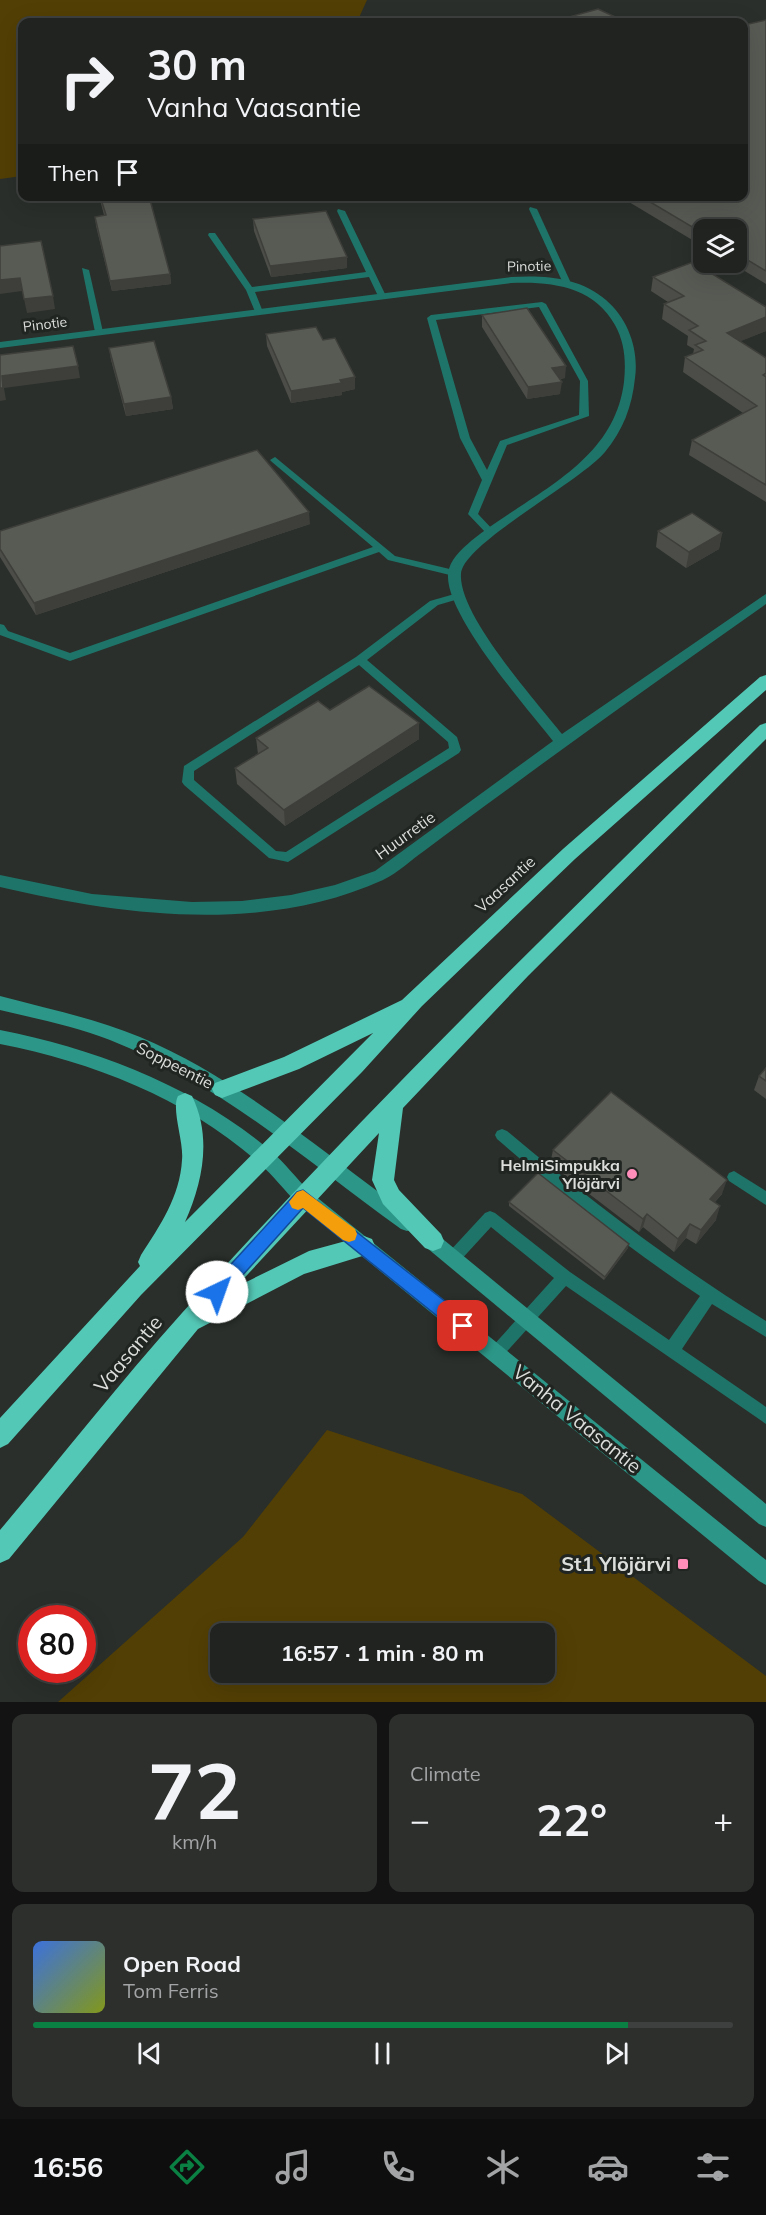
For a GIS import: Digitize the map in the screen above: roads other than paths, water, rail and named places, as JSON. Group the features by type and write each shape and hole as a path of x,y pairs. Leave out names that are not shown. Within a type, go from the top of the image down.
{"highway":[{"name":"Vaasantie","path":"265,1157 415,1000 568,854 766,681"},
{"path":"330,1168 688,804 766,729"},
{"path":"222,1089 269,1075 330,1046 415,1000"},
{"path":"133,1288 180,1210 193,1173 193,1143 185,1102"},
{"path":"393,1102 383,1180 392,1197 433,1241"},
{"path":"0,1436 133,1288 265,1157"},
{"name":"Vaasantie","path":"0,1550 188,1323 330,1168"},
{"path":"188,1323 296,1267 317,1258 364,1246"}],"main road":[{"name":"Soppeentie","path":"0,1003 80,1023 125,1039 222,1089 288,1133 330,1168"},
{"name":"Soppeentie","path":"0,1036 69,1054 121,1072 185,1102 265,1157 303,1197"},
{"path":"330,1168 433,1241 766,1517"},
{"name":"Vanha Vaasantie","path":"303,1197 766,1574"}],"street":[{"name":"Pinotie","path":"0,345 511,280 538,278 566,281 591,292 606,305 620,323 627,339 631,359 628,403 622,421 594,459 469,549 459,561 454,573"},
{"path":"454,573 458,596 474,627 561,742"},
{"name":"Huurretie","path":"0,881 74,898 180,906 286,904 350,889 380,875 561,742 766,598"}],"lane":[{"path":"533,209 566,281"},
{"path":"341,211 381,296"},
{"path":"212,235 250,290 259,312"},
{"path":"85,270 99,332"},
{"path":"250,290 371,274"},
{"path":"487,480 465,438 431,318 542,304 584,381 584,416 502,443 487,480 473,514 490,532"},
{"path":"275,460 392,558 454,573"},
{"path":"0,627 4,633 70,657 381,548"},
{"path":"360,660 453,740 455,750 288,857 273,855 188,782 188,769 360,660 434,603 458,596"},
{"path":"502,1135 564,1189 710,1294 766,1330"},
{"path":"734,1177 766,1199"},
{"path":"453,1258 490,1218 565,1277 766,1416"},
{"path":"496,1353 565,1277"},
{"path":"671,1351 710,1294"}],"place":[{"name":"HelmiSimpukka Ylöjärvi","path":"632,1174"},
{"name":"St1 Ylöjärvi","path":"683,1564"}]}
